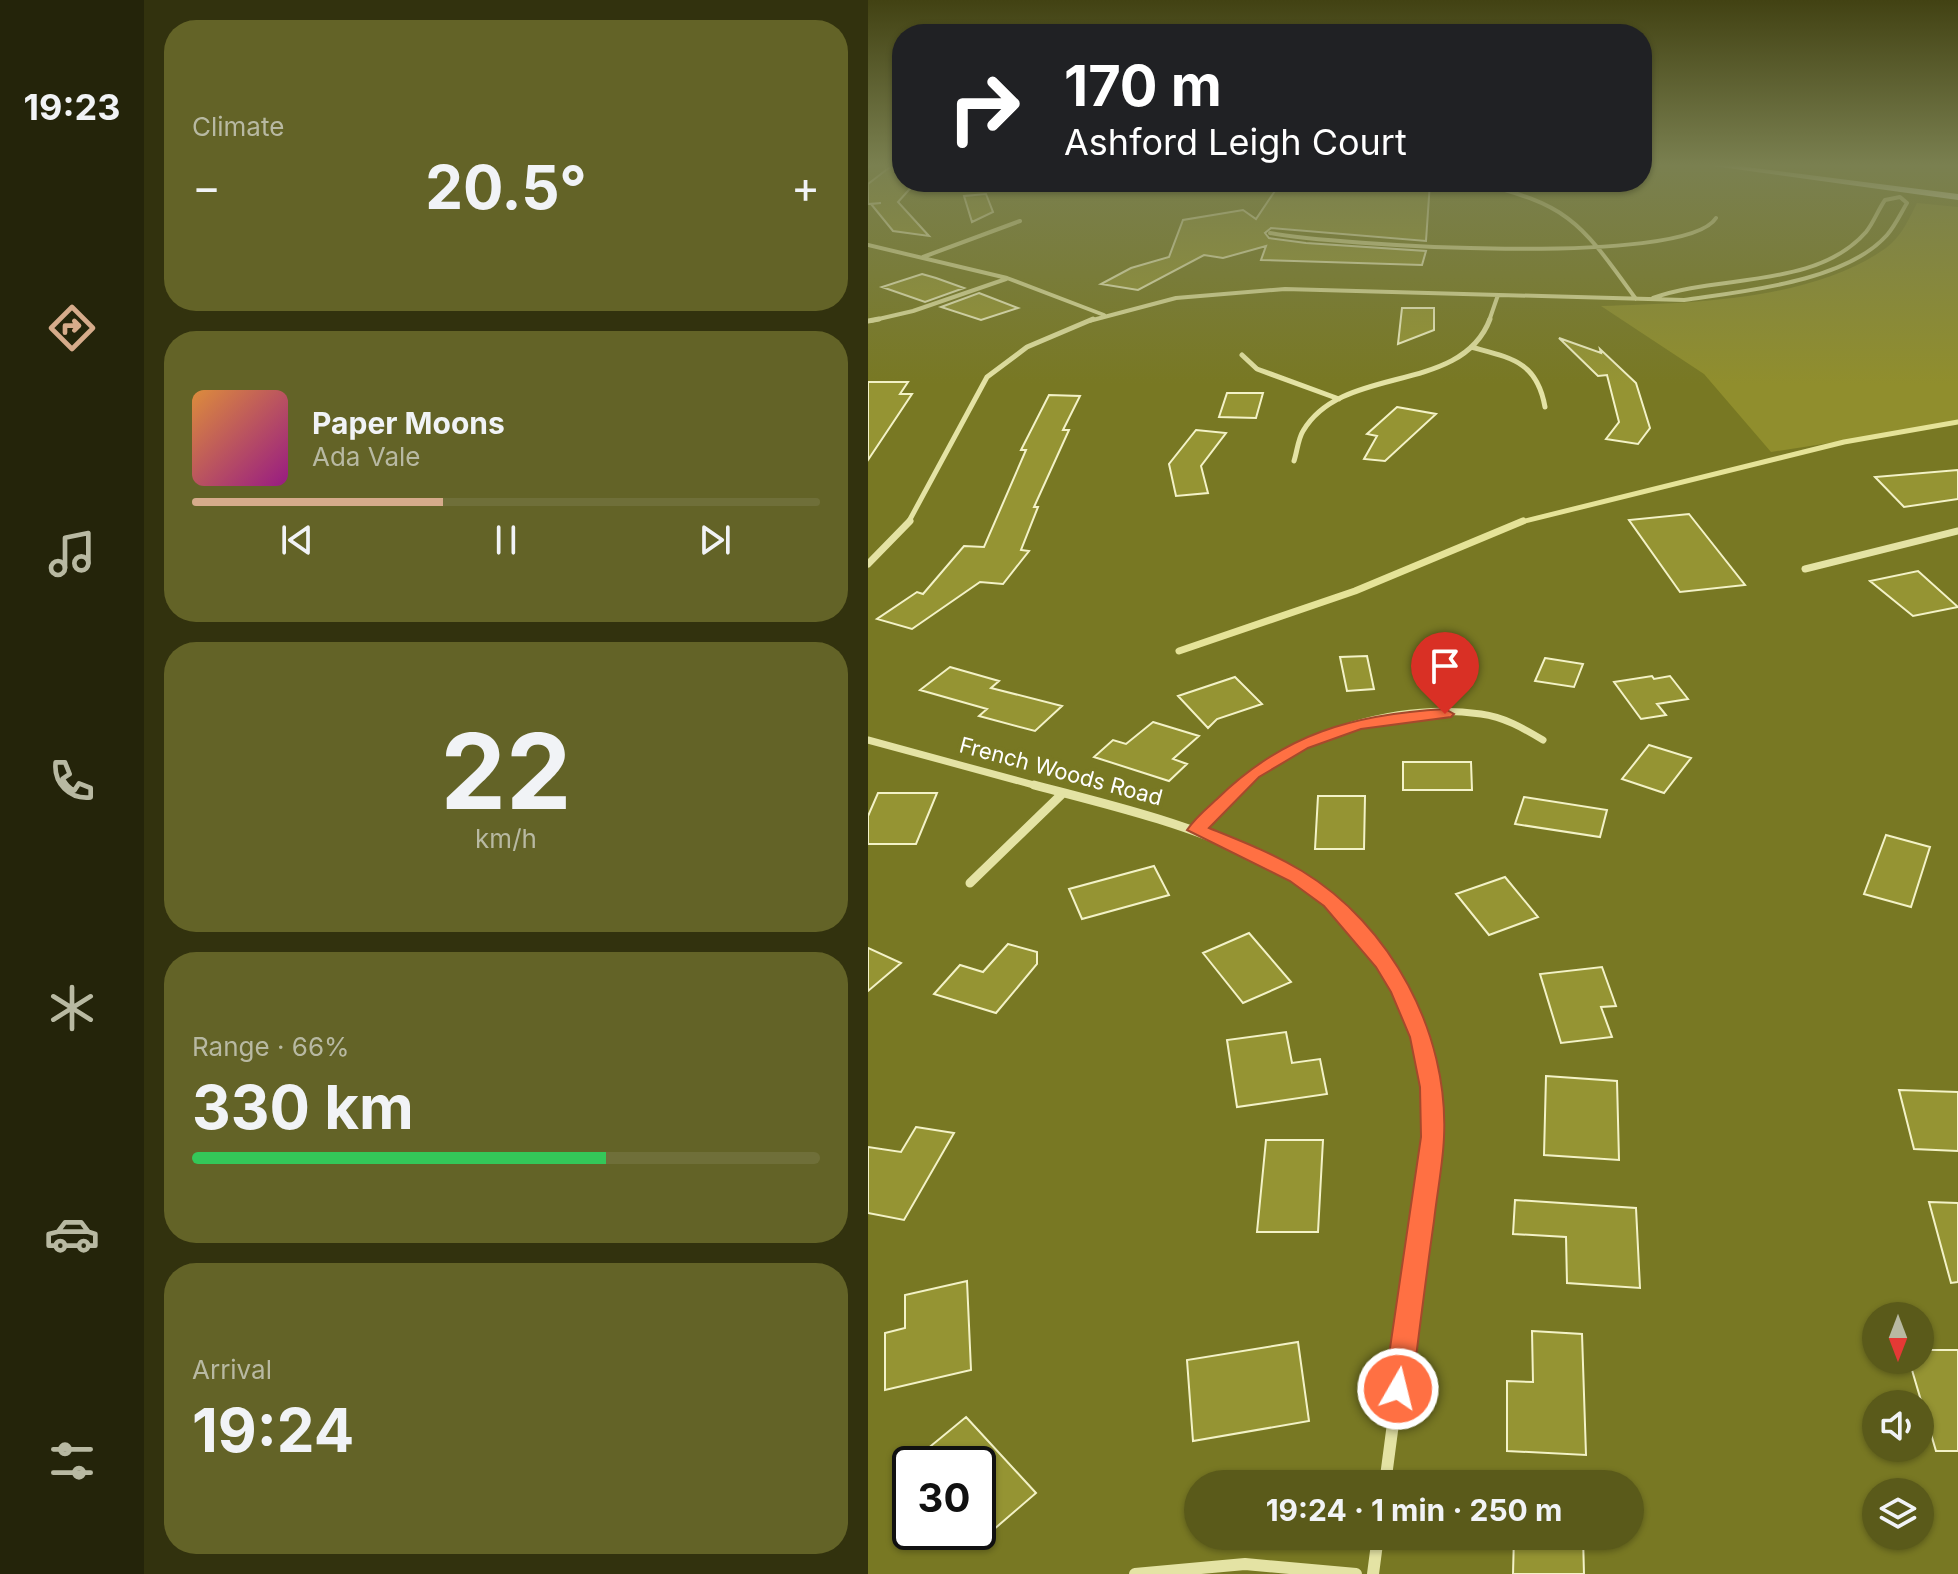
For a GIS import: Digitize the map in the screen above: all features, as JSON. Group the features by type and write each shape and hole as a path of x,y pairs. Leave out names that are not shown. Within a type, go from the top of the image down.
{"street":[{"path":"922,258 976,237"},
{"path":"1301,237 1413,244 1597,247 1666,237"},
{"path":"1591,237 1636,299"},
{"path":"1653,298 1668,291 1742,281 1816,263 1857,237"},
{"path":"868,564 910,521 987,377 1027,347 1104,315 1176,298 1260,289 1684,300 1754,290 1812,276 1853,261 1884,237"},
{"path":"868,245 1007,278 1104,315"},
{"path":"868,321 913,311 1007,278"},
{"path":"1294,461 1296,444 1306,425 1339,399 1440,363 1471,347 1485,332 1498,295"},
{"path":"1471,347 1512,359 1530,370 1543,386 1545,407"},
{"path":"1242,355 1257,369 1339,399"},
{"path":"1805,569 1958,531"},
{"path":"1196,830 1239,785 1268,763 1301,744 1357,724 1395,717 1463,713 1513,721 1543,740"},
{"name":"French Woods Road","path":"868,740 1196,830 1256,854 1297,876 1331,902 1384,962 1402,991 1421,1037 1431,1087 1433,1137 1387,1470"},
{"path":"970,883 1063,793"},
{"path":"1373,1574 1376,1550"},
{"path":"1135,1574 1212,1562 1296,1564 1356,1574"}],"shaded area":[{"path":"1896,237 1958,237 1958,423 1771,452 1704,374 1601,306 1711,300 1786,289 1856,266"}],"building":[{"path":"1176,237 1269,237 1426,251 1422,265 1261,260 1266,246 1223,258 1204,255 1138,290 1101,284 1131,268 1169,257"},
{"path":"1384,237 1426,237 1426,241"},
{"path":"922,274 964,288 925,302 882,287"},
{"path":"979,293 1018,308 981,320 941,307"},
{"path":"1402,308 1434,308 1434,330 1398,344"},
{"path":"1559,338 1601,353 1600,349 1636,383 1650,428 1638,444 1606,439 1619,422 1607,375 1598,376"},
{"path":"868,382 908,382 900,394 912,394 868,460"},
{"path":"1227,393 1263,393 1256,418 1219,417"},
{"path":"1049,395 1080,396 1063,430 1069,430 1034,507 1038,507 1021,550 1029,551 1003,584 980,582 912,629 877,619 917,592 923,594 964,546 984,547 1026,450 1021,450"},
{"path":"1397,407 1436,414 1385,461 1364,459 1377,436 1367,434"},
{"path":"1196,430 1226,433 1201,466 1208,493 1176,496 1169,464"},
{"path":"1958,470 1958,499 1904,507 1875,477"},
{"path":"1689,514 1745,585 1680,592 1629,520"},
{"path":"1918,571 1958,607 1913,616 1870,581"},
{"path":"1421,647 1445,647 1446,677 1421,677"},
{"path":"1367,656 1374,689 1347,691 1340,657"},
{"path":"1545,658 1583,664 1574,687 1535,681"},
{"path":"950,667 999,681 991,688 1062,706 1035,731 979,716 987,709 920,690"},
{"path":"1652,676 1654,679 1670,676 1688,699 1657,704 1666,715 1641,719 1614,682"},
{"path":"1235,677 1262,704 1217,719 1208,728 1178,696"},
{"path":"1153,722 1199,736 1173,759 1187,764 1169,781 1094,757 1113,740 1126,744"},
{"path":"1649,745 1691,758 1664,793 1622,779"},
{"path":"1403,762 1471,762 1472,790 1403,790"},
{"path":"878,793 937,793 916,844 868,844 868,816"},
{"path":"1318,796 1365,796 1364,849 1315,849"},
{"path":"1524,797 1607,810 1600,837 1515,824"},
{"path":"1886,835 1930,847 1911,907 1864,894"},
{"path":"1154,866 1169,895 1082,919 1069,889"},
{"path":"1505,877 1538,917 1489,935 1456,894"},
{"path":"1249,933 1291,982 1243,1003 1203,953"},
{"path":"1008,944 1037,952 1037,964 996,1013 934,994 960,965 983,972"},
{"path":"868,948 901,963 868,991"},
{"path":"1602,967 1616,1006 1601,1007 1612,1037 1561,1043 1540,974"},
{"path":"1286,1032 1292,1063 1320,1059 1327,1094 1237,1107 1227,1040"},
{"path":"1546,1076 1617,1081 1619,1160 1544,1155"},
{"path":"1899,1090 1958,1092 1958,1151 1914,1149"},
{"path":"916,1127 954,1133 904,1220 868,1213 868,1147 901,1152"},
{"path":"1266,1140 1323,1140 1318,1232 1257,1232"},
{"path":"1515,1200 1636,1208 1640,1288 1567,1283 1566,1237 1513,1234"},
{"path":"1929,1202 1958,1203 1958,1282 1951,1283"},
{"path":"967,1281 971,1370 885,1390 885,1333 905,1328 905,1295"},
{"path":"1532,1331 1582,1334 1586,1455 1507,1451 1507,1381 1533,1382"},
{"path":"1298,1342 1309,1421 1193,1441 1187,1360"},
{"path":"1934,1350 1958,1350 1958,1451 1936,1451 1934,1390 1918,1390 1913,1374 1934,1374"},
{"path":"966,1417 993,1446 931,1446"},
{"path":"996,1450 1036,1493 996,1527"},
{"path":"1514,1550 1583,1550 1584,1574 1513,1574"}],"waterway":[{"path":"1520,522 1844,442 1958,422"},
{"path":"1179,651 1355,591 1520,522"}],"route":[{"path":"1398,1389 1433,1137 1431,1087 1421,1037 1402,991 1384,962 1331,902 1297,876 1256,854 1196,830 1253,773 1301,744 1357,724 1395,717 1445,714"}]}
